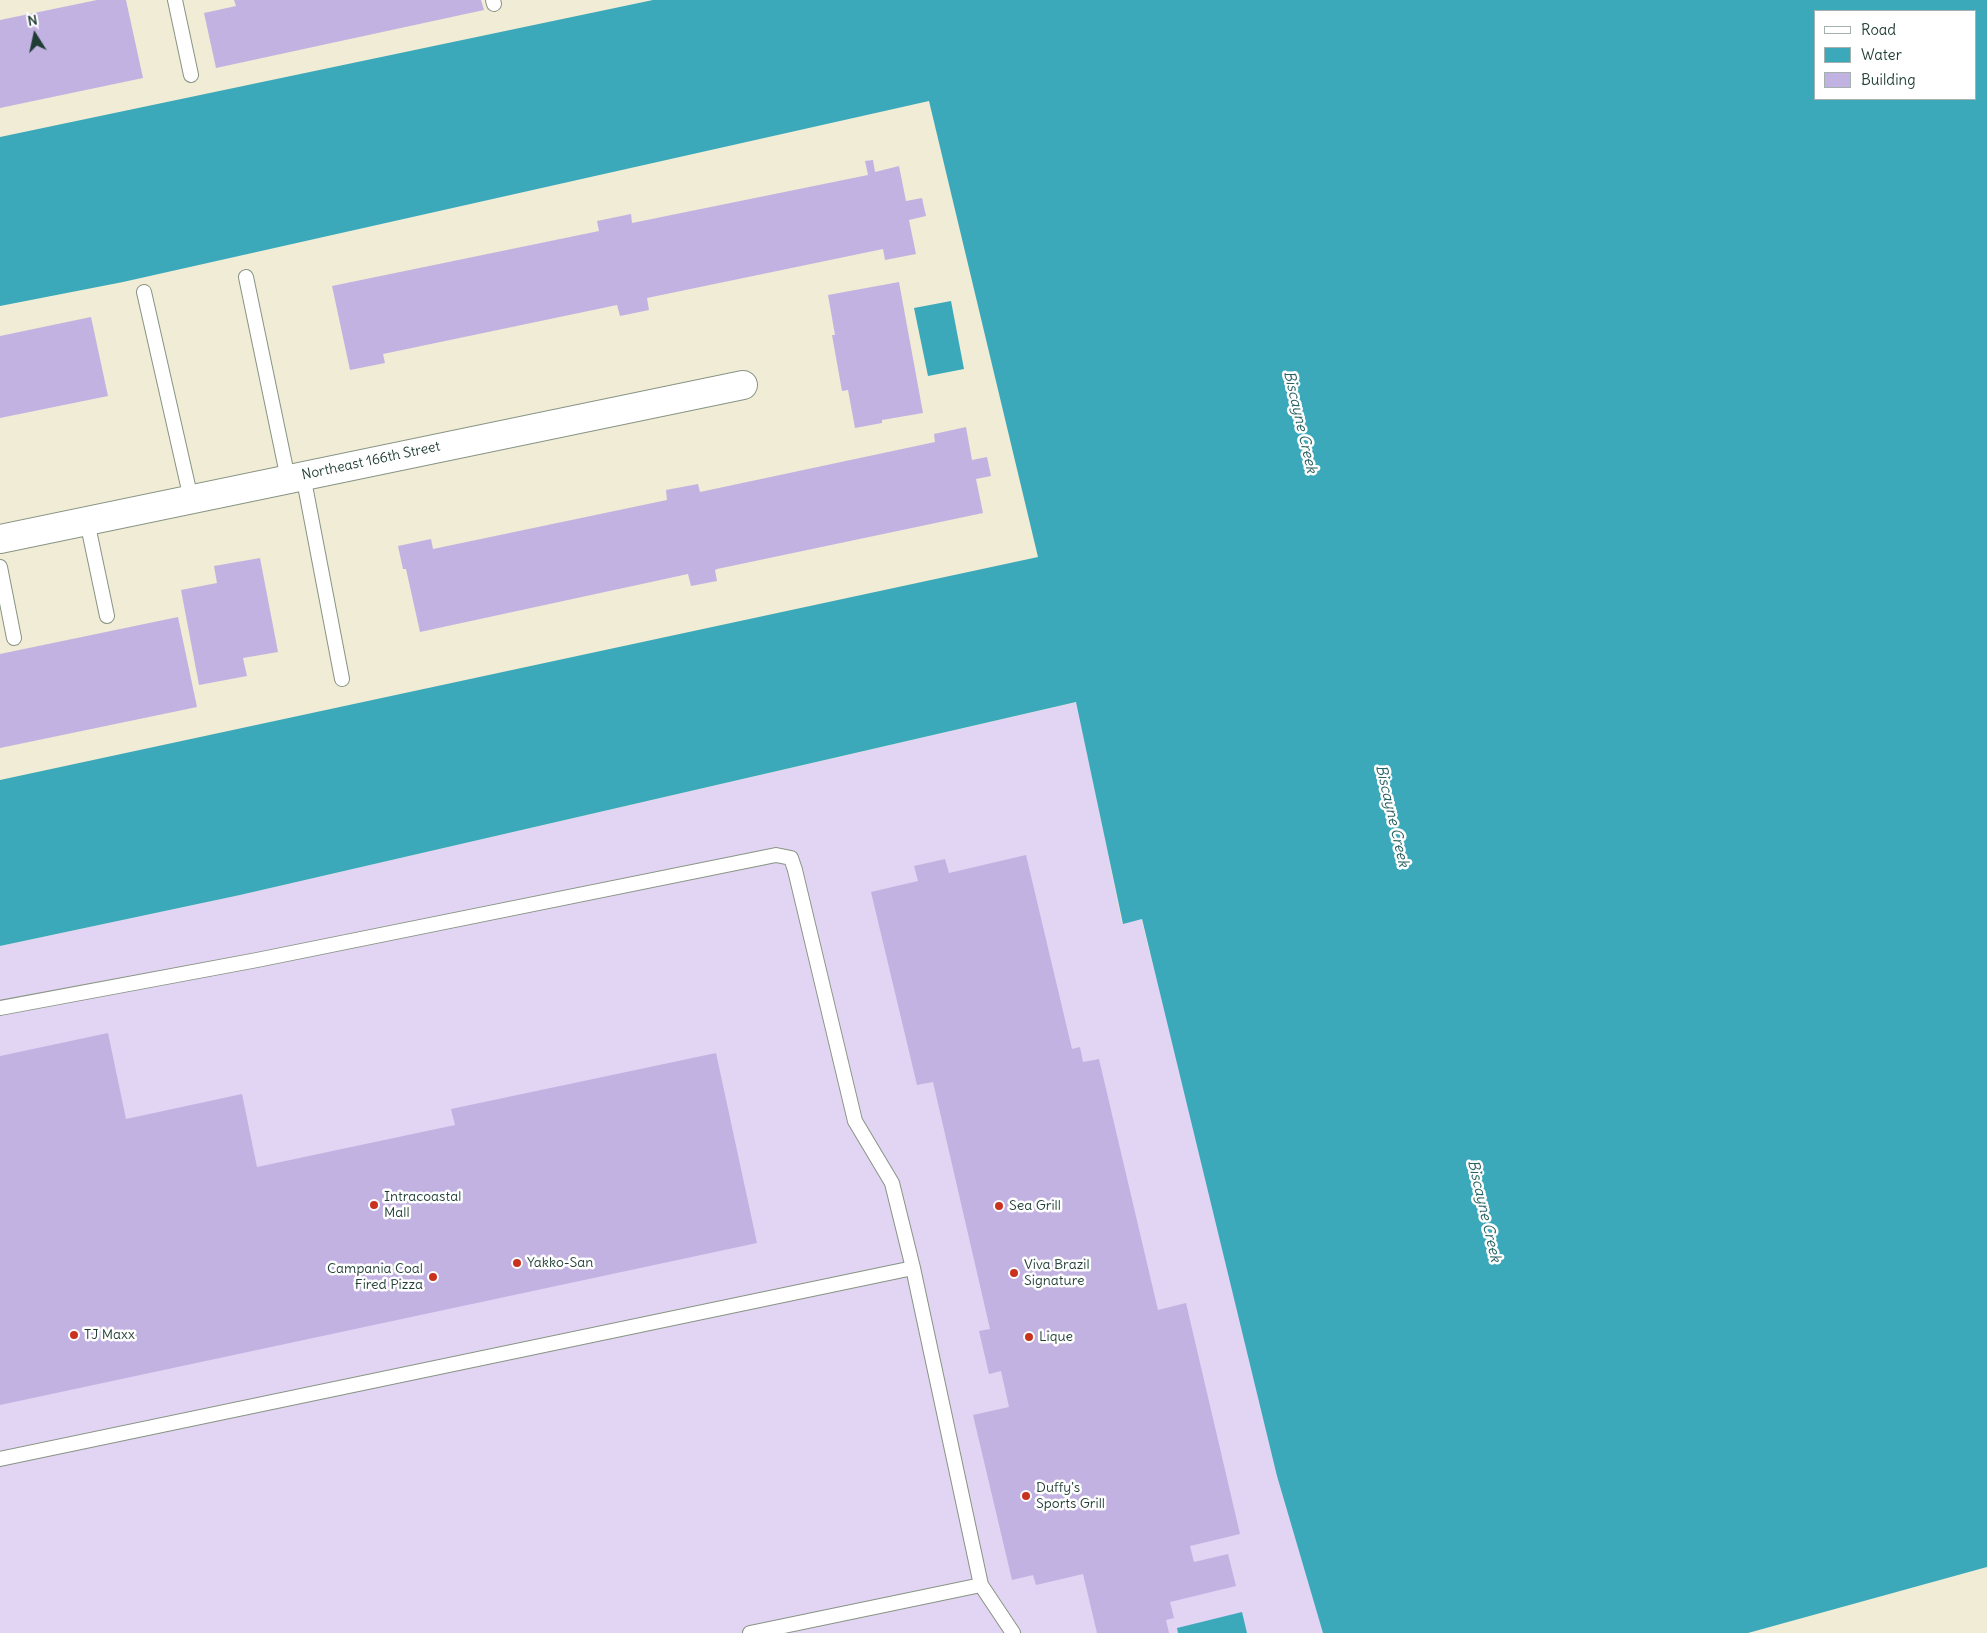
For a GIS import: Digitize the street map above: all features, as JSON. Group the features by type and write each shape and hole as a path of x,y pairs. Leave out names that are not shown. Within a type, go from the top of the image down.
{"street":[{"name":"Northeast 166th Street","path":"0,539 743,385"}],"lane":[{"path":"176,0 191,75"},
{"path":"246,277 296,477 342,678"},
{"path":"144,292 191,499"},
{"path":"87,521 107,616"},
{"path":"0,567 14,638"},
{"path":"0,1008 257,960 776,855 791,858 796,870 855,1121 892,1183 913,1268 981,1585 1013,1633"},
{"path":"0,1459 913,1268"},
{"path":"750,1633 981,1585"}],"shaded area":[{"name":"Intracoastal Mall","path":"1077,702 1122,923 1141,918 1325,1633 0,1633 0,946 240,895"}],"water":[{"name":"Biscayne Creek","path":"653,0 1987,0 1987,1633 1323,1633 1277,1476 1142,919 1123,924 1076,702 240,895 0,946 0,780 1038,557 929,101 123,282 0,306 0,137"},
{"path":"951,301 964,369 928,376 914,308"},
{"path":"1242,1612 1247,1633 1178,1633 1177,1628"}],"pier":[{"path":"1987,1567 1987,1633 1748,1633"}],"building":[{"path":"97,0 126,0 143,78 0,108 0,20"},
{"path":"234,0 481,0 484,10 216,68 204,13 236,6"},
{"path":"873,160 875,172 899,166 906,201 922,198 926,216 909,220 916,254 885,260 883,249 647,298 649,310 620,316 617,305 383,354 385,363 350,370 332,286 599,231 597,221 631,214 632,223 868,175 865,161"},
{"path":"899,282 923,413 882,420 882,423 855,428 848,390 842,391 832,335 835,335 828,295"},
{"path":"91,317 108,396 0,418 0,336"},
{"path":"966,427 972,460 987,457 991,476 976,479 983,513 717,569 715,570 717,581 691,586 688,574 420,632 406,569 403,569 398,546 431,539 433,549 667,500 666,490 698,484 700,492 935,442 934,434"},
{"path":"260,558 278,652 243,658 247,676 199,685 181,590 217,583 214,566"},
{"path":"178,617 197,707 0,748 0,654"},
{"path":"1026,855 1072,1049 1080,1047 1083,1062 1099,1059 1158,1310 1186,1303 1240,1534 1190,1546 1194,1562 1228,1554 1236,1586 1170,1602 1174,1618 1166,1620 1169,1633 1097,1633 1083,1574 1036,1585 1033,1575 1012,1580 973,1415 1009,1407 1001,1371 989,1374 979,1331 990,1329 933,1082 917,1085 871,892 918,881 914,866 945,859 949,873"},
{"name":"Intracoastal Mall","path":"108,1033 126,1119 242,1094 257,1167 455,1125 451,1109 716,1053 757,1243 0,1405 0,1056"}],"place":[{"name":"Intracoastal Mall","path":"374,1205"},
{"name":"Sea Grill","path":"999,1206"},
{"name":"Yakko-San","path":"517,1263"},
{"name":"Viva Brazil Signature","path":"1014,1273"},
{"name":"Campania Coal Fired Pizza","path":"433,1277"},
{"name":"TJ Maxx","path":"74,1335"},
{"name":"Lique","path":"1029,1337"},
{"name":"Duffy's Sports Grill","path":"1026,1496"}]}
